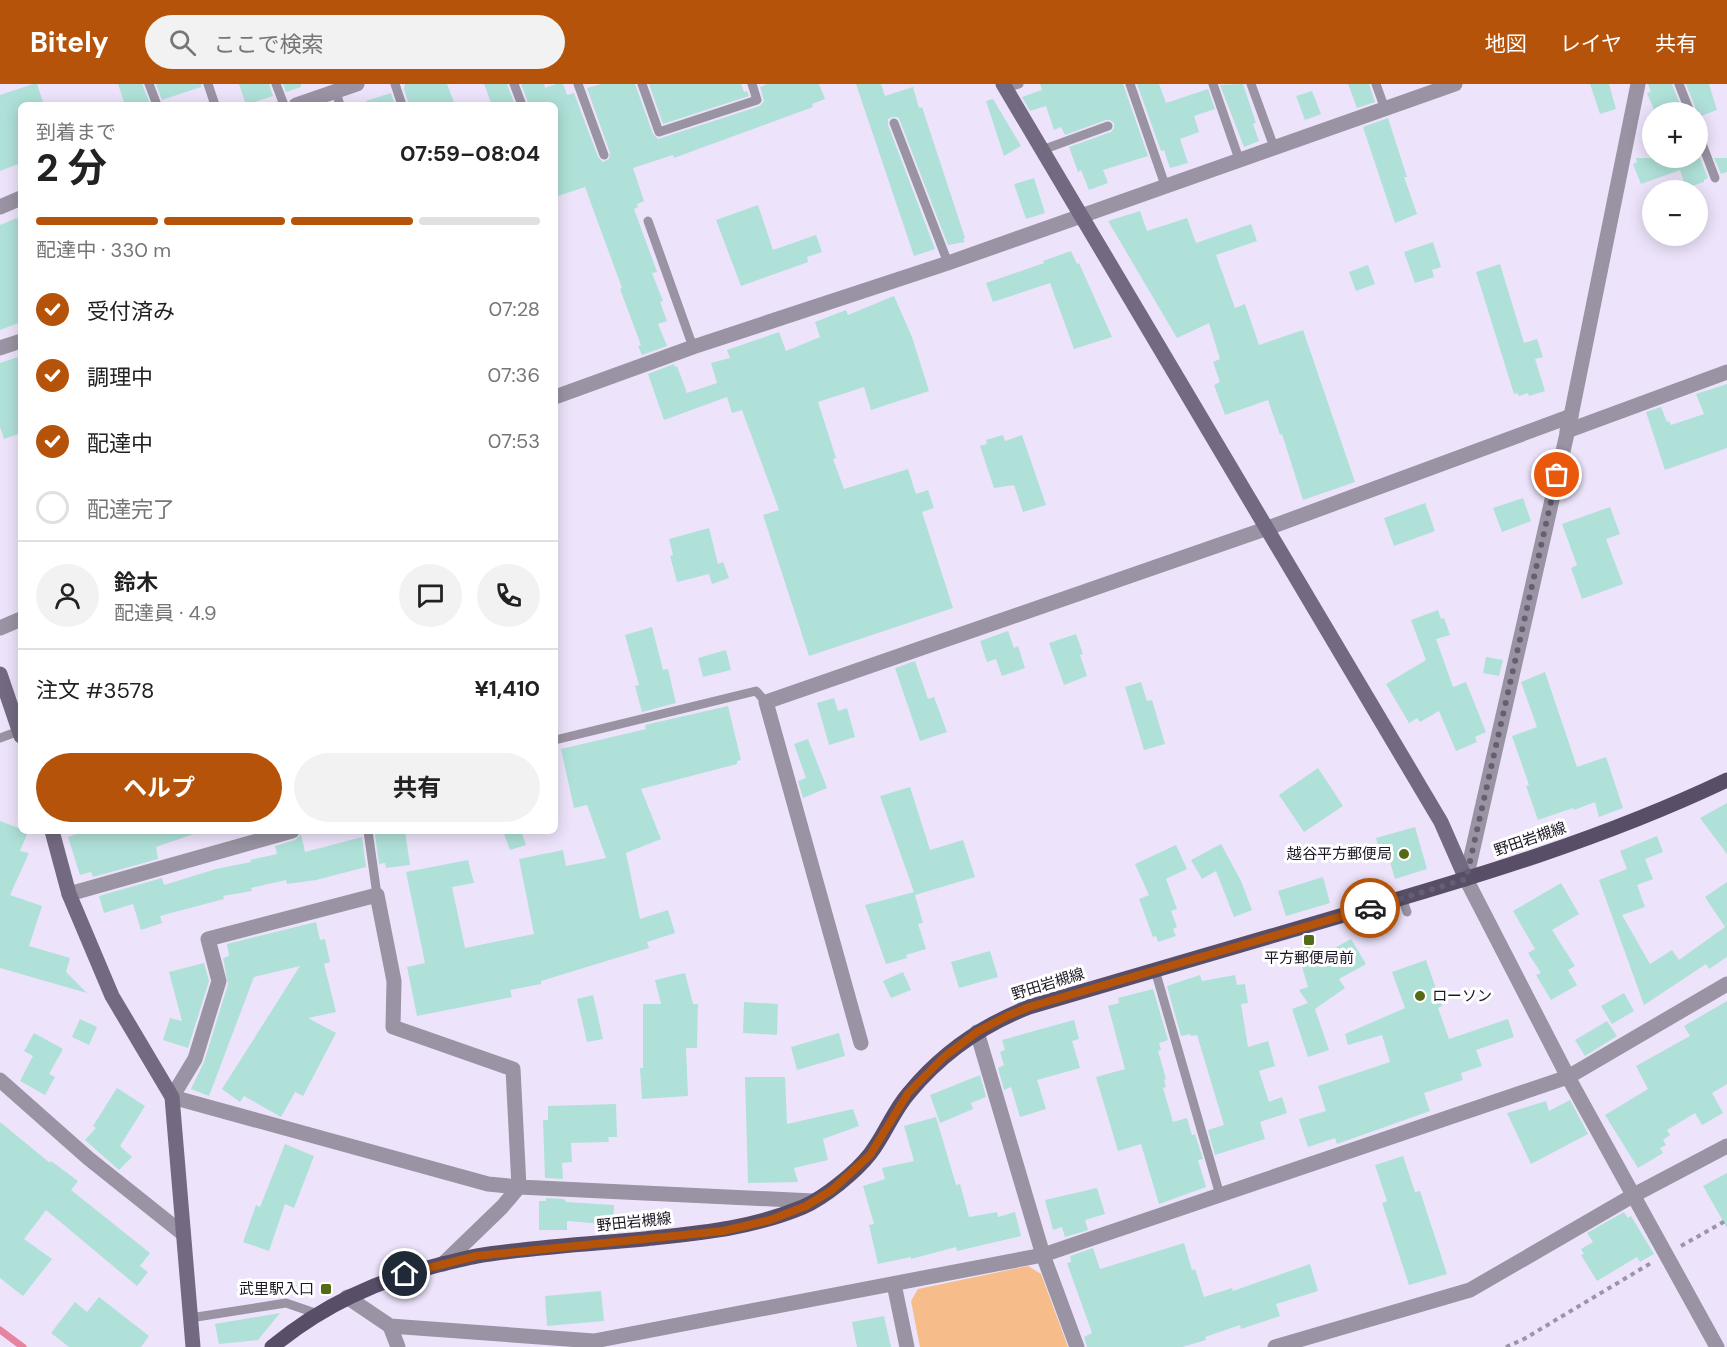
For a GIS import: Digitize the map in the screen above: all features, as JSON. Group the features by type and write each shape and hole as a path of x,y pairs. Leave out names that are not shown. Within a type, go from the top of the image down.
{"main road":[{"name":"野田岩槻線","path":"272,1347 298,1326 347,1297 405,1274 443,1264 476,1256 723,1231 770,1220 832,1190 870,1155 908,1093 944,1057 977,1032 1007,1016 1029,1007 1155,970 1405,905 1466,879 1600,835 1727,780"}],"street":[{"path":"314,102 338,98 357,84"},
{"path":"558,396 693,347 948,263 1455,84"},
{"path":"1466,879 1569,424 1638,84"},
{"path":"1009,85 1042,150 1441,822 1507,969 1717,1347"},
{"path":"0,207 18,199"},
{"path":"0,348 18,342"},
{"path":"861,1042 766,702 1569,424 1727,372"},
{"path":"0,628 18,620"},
{"path":"0,674 18,728"},
{"path":"53,834 69,894 112,996 172,1097 193,1347"},
{"path":"69,894 281,834"},
{"path":"172,1097 195,1059 219,981 208,939 377,895 394,981 393,1027 513,1069 519,1187 443,1264"},
{"path":"347,1297 390,1326 594,1341 1043,1255 1568,1077 1727,984"},
{"path":"977,1032 1043,1255 1077,1347"},
{"path":"0,1080 88,1158 182,1233"},
{"path":"172,1097 488,1184 813,1201"},
{"path":"1275,1347 1470,1290 1634,1195 1727,1146"},
{"path":"894,1284 907,1347"},
{"path":"390,1326 398,1347"}],"lane":[{"path":"149,84 156,102"},
{"path":"208,84 214,102"},
{"path":"276,84 283,102"},
{"path":"395,84 401,102"},
{"path":"514,84 521,102"},
{"path":"578,84 604,155"},
{"path":"642,84 659,132 757,100 752,84"},
{"path":"1130,84 1165,185"},
{"path":"1213,84 1239,159"},
{"path":"1251,84 1274,147"},
{"path":"1376,84 1384,109"},
{"path":"1679,84 1686,102"},
{"path":"894,123 948,263"},
{"path":"1042,150 1108,126"},
{"path":"1708,159 1715,178"},
{"path":"648,221 693,347"},
{"path":"558,739 756,691 766,702"},
{"path":"0,738 18,734"},
{"path":"368,834 377,895"},
{"path":"1155,970 1220,1195"},
{"path":"190,1318 286,1302 318,1314"}],"path":[{"path":"1506,1347 1524,1339 1727,1220"}],"shaded area":[{"path":"1028,1266 1041,1274 1068,1347 920,1347 911,1301 918,1289"}],"building":[{"path":"37,84 43,102 18,102 18,164 0,171 0,95"},
{"path":"118,84 142,84 149,102 124,102"},
{"path":"156,84 201,84 201,87 162,100"},
{"path":"239,84 269,84 273,96 255,102 245,102"},
{"path":"283,84 301,84 301,87 286,92"},
{"path":"405,84 447,84 454,102 408,102 404,89"},
{"path":"484,84 507,84 514,102 491,102"},
{"path":"521,84 544,84 545,88 563,84 567,95 574,93 598,157 603,162 609,159 610,153 587,88 601,84 635,84 653,134 658,139 760,106 764,101 760,87 767,84 819,84 825,99 812,104 813,107 674,158 673,155 633,168 644,201 637,204 638,207 634,209 657,272 652,273 663,301 660,302 667,321 658,324 667,346 642,355 638,346 641,345 620,289 622,288 585,187 558,196 558,102 528,102"},
{"path":"649,84 741,84 744,92 747,91 749,96 663,124"},
{"path":"856,84 881,84 885,96 913,87 919,108 922,107 965,242 948,245 900,121 898,117 892,117 888,119 888,125 935,249 914,256"},
{"path":"1040,84 1123,84 1148,156 1103,170 1108,183 1089,190 1081,170 1078,172 1069,147 1111,132 1114,123 1106,120 1065,135 1061,127 1054,130 1046,106 1030,111 1022,97 1042,90"},
{"path":"1137,84 1159,84 1166,103 1208,89 1215,109 1194,116 1199,132 1180,139 1188,163 1170,168 1164,150 1161,151"},
{"path":"1243,84 1256,123 1253,124 1259,141 1244,147 1220,85"},
{"path":"1348,84 1369,84 1375,102 1357,108"},
{"path":"1590,84 1609,84 1616,109 1600,114"},
{"path":"1648,84 1672,84 1679,102 1651,102 1647,93 1651,92"},
{"path":"1686,84 1709,84 1717,110 1708,113 1708,102 1693,102"},
{"path":"1312,91 1321,114 1305,120 1296,96"},
{"path":"391,93 394,102 366,102"},
{"path":"993,99 1021,146 1004,156 986,101"},
{"path":"1388,118 1417,214 1395,223 1363,127"},
{"path":"1636,158 1642,158 1642,168 1704,168 1708,178 1683,180 1680,170 1652,180 1642,180 1641,184 1633,164 1637,162"},
{"path":"1714,158 1727,158 1727,172 1721,174"},
{"path":"1034,178 1045,213 1026,219 1014,184"},
{"path":"758,205 773,250 816,235 822,252 807,257 808,262 741,286 716,220"},
{"path":"1140,211 1147,231 1187,218 1196,243 1251,224 1257,241 1216,255 1235,308 1245,304 1259,345 1303,330 1355,482 1303,500 1282,434 1280,435 1268,400 1225,415 1214,385 1220,382 1213,362 1220,359 1209,323 1177,338 1108,221"},
{"path":"17,218 18,221 18,323 0,330 0,225"},
{"path":"1433,242 1441,267 1432,270 1434,277 1415,283 1404,252"},
{"path":"1071,251 1077,264 1079,263 1112,337 1074,349 1050,283 993,302 986,283"},
{"path":"1500,264 1524,343 1537,339 1543,357 1535,359 1545,391 1529,396 1528,393 1519,396 1517,393 1514,394 1476,272"},
{"path":"1368,265 1375,284 1356,291 1349,272"},
{"path":"894,296 912,337 929,391 871,410 864,387 818,402 836,458 833,459 844,489 908,469 916,494 928,490 934,508 922,512 953,608 809,656 763,515 779,510 742,410 732,413 727,397 664,420 648,374 674,364 675,367 677,366 687,393 717,383 711,363 730,358 727,350 779,332 786,351 820,337 815,322 846,310 848,315"},
{"path":"18,357 18,434 4,439 0,427 0,363"},
{"path":"1727,384 1727,448 1665,470 1646,412 1661,407 1667,422 1669,421 1671,425 1704,414 1696,394"},
{"path":"1003,435 1005,441 1022,435 1046,505 1023,512 1014,485 994,488 980,446 987,444 986,440"},
{"path":"1523,498 1531,521 1502,532 1493,508"},
{"path":"1425,503 1435,531 1394,546 1384,518"},
{"path":"1610,507 1620,534 1606,539 1623,584 1582,599 1571,568 1577,565 1562,524"},
{"path":"709,528 718,564 723,562 729,578 712,584 709,574 677,582 670,556 673,555 669,539"},
{"path":"1438,610 1441,619 1444,618 1450,635 1436,639 1453,687 1466,682 1486,732 1475,737 1477,742 1456,751 1439,711 1420,722 1417,718 1409,723 1386,684 1426,660 1411,620"},
{"path":"652,627 663,670 668,669 676,703 642,712 635,686 639,685 625,635"},
{"path":"1008,631 1014,648 1018,646 1025,668 1002,676 996,659 987,662 980,641"},
{"path":"1076,634 1087,676 1064,685 1049,643"},
{"path":"726,650 731,670 703,677 698,658"},
{"path":"1486,657 1503,660 1499,676 1483,673"},
{"path":"915,661 928,699 934,697 947,732 920,741 895,668"},
{"path":"1545,672 1577,767 1606,757 1623,808 1599,817 1595,802 1538,820 1512,736 1537,727 1521,682"},
{"path":"1141,682 1147,701 1152,700 1165,744 1144,750 1125,687"},
{"path":"834,698 838,711 847,708 855,737 829,745 817,703"},
{"path":"728,706 741,760 737,761 737,764 641,789 661,839 626,853 640,919 668,910 675,933 647,942 649,948 541,981 541,984 510,990 512,997 417,1016 407,967 425,963 406,872 468,860 474,883 452,887 465,948 534,934 519,859 563,850 566,866 606,858 587,805 574,808 561,749 646,729 645,725"},
{"path":"808,739 827,788 803,798 798,781 806,778 794,744"},
{"path":"1318,768 1343,806 1304,832 1279,795"},
{"path":"910,787 930,850 963,840 975,877 915,895 923,923 918,924 926,949 886,964 865,905 914,892 880,796"},
{"path":"1727,803 1727,854 1700,818"},
{"path":"0,821 18,828 18,834 27,834 20,851 29,853 10,895 42,906 29,946 70,958 66,972 87,993 0,968"},
{"name":"越谷平方郵便局","path":"1415,827 1427,869 1395,879 1387,852 1380,854 1376,838"},
{"path":"76,834 194,834 156,847 158,859 93,877 91,872 80,875 68,837"},
{"path":"301,834 305,852 362,837 366,867 316,880 287,884 286,880 251,888 252,891 223,896 224,899 160,916 162,923 141,930 133,904 104,913 99,896 162,878 164,885 216,869 251,862 250,860 277,854 275,846 295,840"},
{"path":"375,834 405,834 410,865 386,868 385,863 379,864"},
{"path":"504,834 522,834 526,845 510,850"},
{"path":"1657,836 1663,852 1645,859 1653,879 1637,885 1645,907 1622,915 1650,964 1672,950 1679,960 1725,927 1705,897 1727,882 1727,957 1709,969 1706,964 1644,1005 1599,880 1627,869 1620,851"},
{"path":"1221,844 1241,881 1252,910 1234,917 1216,871 1202,879 1191,860"},
{"path":"1176,845 1187,869 1166,879 1177,909 1171,911 1177,927 1173,929 1176,936 1158,942 1156,936 1153,937 1139,899 1149,895 1135,864"},
{"path":"1323,877 1330,903 1286,916 1278,891"},
{"path":"1561,883 1579,914 1552,930 1575,966 1568,970 1577,985 1551,1000 1536,975 1541,973 1528,953 1535,949 1513,911"},
{"path":"316,922 320,940 325,939 330,962 324,964 336,1012 308,1018 336,1033 303,1096 295,1092 281,1117 244,1096 240,1102 222,1089 300,966 254,977 209,1096 191,1089 204,1062 228,984 223,958 229,956 227,944"},
{"path":"1351,939 1366,964 1339,979 1345,988 1315,1009 1329,1050 1308,1057 1292,1009 1308,1003 1299,990 1308,987 1297,950 1314,945 1318,957"},
{"path":"990,951 998,977 959,988 951,962"},
{"path":"1426,960 1442,1006 1438,1008 1449,1039 1508,1019 1514,1037 1476,1050 1482,1066 1461,1073 1463,1080 1424,1093 1430,1111 1337,1144 1335,1138 1308,1147 1299,1119 1326,1111 1318,1086 1390,1062 1382,1035 1348,1045 1345,1034 1405,1008 1392,972"},
{"path":"204,963 209,981 188,1048 163,1040 170,1018 182,1021 169,972"},
{"path":"903,972 911,990 891,998 883,981"},
{"path":"685,973 693,1004 698,1004 697,1048 686,1048 688,1096 642,1099 640,1068 643,1068 643,1004 661,1004 655,980"},
{"path":"1200,975 1202,981 1235,975 1237,985 1245,984 1248,1003 1241,1004 1248,1047 1268,1041 1275,1066 1259,1071 1269,1102 1282,1097 1287,1113 1260,1122 1265,1139 1215,1155 1208,1130 1224,1125 1197,1035 1181,1036 1167,986"},
{"path":"1153,989 1168,1040 1159,1043 1161,1050 1158,1051 1166,1079 1164,1080 1166,1087 1163,1088 1173,1122 1187,1118 1192,1135 1195,1134 1203,1159 1198,1160 1206,1187 1159,1204 1141,1144 1118,1151 1096,1077 1125,1069 1108,1006 1119,1003 1118,998"},
{"path":"1624,993 1634,1011 1612,1024 1601,1006"},
{"path":"593,995 603,1039 587,1042 577,999"},
{"path":"1727,1001 1727,1084 1712,1093 1723,1113 1702,1125 1695,1113 1667,1130 1670,1135 1663,1140 1666,1145 1660,1148 1663,1153 1638,1168 1605,1115 1648,1089 1636,1066 1690,1036 1684,1026"},
{"path":"744,1002 778,1004 777,1035 743,1033"},
{"path":"80,1019 97,1027 89,1045 72,1037"},
{"path":"1074,1020 1079,1039 1072,1041 1080,1068 1037,1080 1046,1109 1020,1117 1011,1087 1004,1090 998,1068 1004,1065 1000,1052 1005,1050 1002,1040"},
{"path":"1607,1021 1617,1036 1585,1056 1575,1040"},
{"path":"34,1033 63,1049 49,1074 55,1077 45,1095 20,1081 33,1056 24,1051"},
{"path":"839,1033 845,1056 797,1070 791,1047"},
{"path":"980,1075 986,1097 971,1103 973,1109 940,1123 930,1095"},
{"path":"745,1077 785,1077 787,1124 853,1109 859,1126 823,1139 828,1160 794,1168 798,1182 748,1183"},
{"path":"117,1088 145,1106 120,1146 132,1157 119,1170 85,1140 96,1128 93,1126"},
{"path":"1570,1100 1588,1134 1531,1164 1507,1113 1546,1101 1549,1111"},
{"path":"616,1104 617,1137 608,1137 609,1142 571,1143 572,1162 562,1163 563,1179 545,1178 543,1120 548,1120 548,1106"},
{"path":"936,1117 956,1185 960,1184 969,1217 997,1212 998,1217 1015,1212 1021,1236 957,1251 956,1247 911,1259 911,1257 878,1264 869,1225 874,1224 863,1186 885,1179 882,1168 914,1161 904,1126"},
{"path":"0,1122 50,1163 51,1161 78,1181 71,1190 150,1253 140,1266 148,1272 137,1286 46,1210 24,1239 52,1259 23,1296 0,1278"},
{"path":"285,1144 314,1156 294,1208 285,1204 269,1251 243,1242 256,1205 260,1207"},
{"path":"1403,1156 1415,1192 1420,1191 1447,1274 1409,1285 1382,1203 1387,1201 1375,1165"},
{"path":"1727,1173 1727,1228 1703,1186"},
{"path":"1097,1188 1105,1214 1085,1220 1088,1230 1065,1237 1062,1227 1053,1230 1045,1200"},
{"path":"546,1198 564,1199 566,1202 614,1205 613,1225 567,1221 567,1230 539,1230 539,1201 546,1201"},
{"path":"1624,1212 1628,1218 1631,1216 1654,1254 1640,1262 1637,1257 1597,1281 1581,1255 1584,1254 1581,1249 1593,1242 1587,1233"},
{"path":"1184,1243 1192,1270 1195,1269 1204,1297 1232,1288 1233,1291 1310,1264 1318,1291 1276,1304 1280,1316 1241,1329 1240,1325 1205,1337 1206,1340 1182,1347 1087,1347 1084,1337 1092,1333 1067,1263 1071,1262 1070,1256 1093,1248 1100,1269"},
{"path":"601,1291 604,1321 547,1326 545,1296"},
{"path":"99,1297 149,1336 141,1347 69,1347 51,1333 75,1302 87,1312"},
{"path":"280,1313 258,1340 219,1344 215,1324"},
{"path":"884,1316 891,1347 857,1347 852,1322"}],"waterway":[{"path":"0,1330 23,1347"}],"way so far":[{"path":"1370,908 1466,879 1557,475"}],"place":[{"name":"越谷平方郵便局","path":"1404,854"},
{"name":"平方郵便局前","path":"1309,940"},
{"name":"ローソン","path":"1420,996"},
{"name":"武里駅入口","path":"326,1289"}],"route":[{"path":"405,1274 476,1256 723,1231 770,1220 806,1206 832,1190 870,1155 908,1093 944,1057 977,1032 1007,1016 1029,1007 1370,908"}]}
